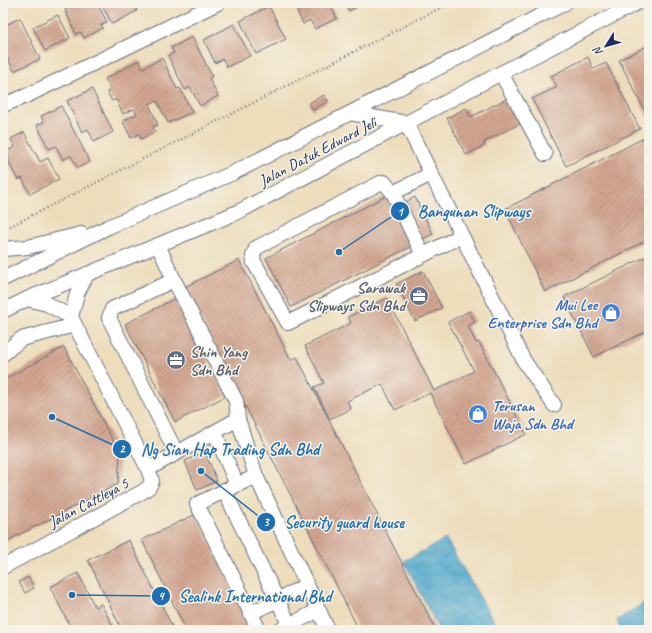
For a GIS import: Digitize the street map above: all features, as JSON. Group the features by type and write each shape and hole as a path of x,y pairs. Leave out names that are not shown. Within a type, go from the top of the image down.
{"street":[{"path":"3,105 26,96 218,3"},
{"name":"Jalan Datuk Edward Jeli","path":"3,279 108,227 233,173 565,3"},
{"name":"Jalan Datuk Edward Jeli","path":"3,311 27,299 238,212 501,72 638,3"},
{"path":"501,72 545,154"},
{"path":"350,114 406,123 524,361 554,405"},
{"path":"393,193 431,174"},
{"path":"423,255 393,193 384,182 380,182 256,248 253,256 254,262 288,323 461,236"},
{"path":"3,249 28,247 108,227"},
{"path":"158,245 174,280 236,401 238,419 256,476 328,630"},
{"path":"73,321 77,294 87,274"},
{"path":"174,280 112,309 109,318 176,452"},
{"path":"27,299 47,304 73,321"},
{"path":"3,354 21,338 73,321"},
{"name":"Jalan Cattleya 5","path":"5,563 142,492 149,487 152,481 148,469 73,321"},
{"path":"148,469 176,452 215,433 238,419"},
{"path":"215,433 231,487 287,628 319,610"},
{"path":"256,476 197,504 259,630"},
{"path":"251,613 307,585"}],"path":[{"path":"3,230 450,3"}],"water":[{"path":"446,539 499,630 439,630 404,561"},
{"path":"649,600 649,630 616,630 620,628 617,620"}],"building":[{"path":"69,3 97,3 107,22 101,25 103,28 84,38 81,32 76,34 65,10 71,7"},
{"path":"101,3 133,3 137,11 112,24"},
{"path":"293,3 329,3 337,18 315,29 310,20 303,24"},
{"path":"345,3 364,3 349,11"},
{"path":"269,6 286,39 256,54 240,21"},
{"path":"58,15 70,38 45,51 33,27"},
{"path":"20,18 40,59 14,71 3,49 3,26"},
{"path":"234,24 250,56 227,67 223,59 215,63 204,40"},
{"path":"192,37 212,76 209,78 218,96 200,106 190,87 185,90 168,56 174,53 171,48"},
{"path":"649,45 649,119 619,60"},
{"path":"588,57 593,69 606,63 640,129 566,166 532,99 557,87 551,76"},
{"path":"162,58 177,89 180,88 192,112 168,123 157,101 149,104 158,125 153,127 155,132 141,139 139,134 131,138 123,121 137,114 134,109 123,114 116,99 112,101 107,92 111,90 105,79 139,60 143,68"},
{"path":"92,89 113,132 94,142 88,129 82,132 67,101"},
{"path":"324,95 328,101 313,110 309,103"},
{"path":"510,97 523,122 484,142 485,145 466,155 447,118 466,108 471,117"},
{"path":"61,106 90,162 78,168 71,156 63,160 56,146 49,149 37,125 44,122 41,116"},
{"path":"24,132 40,162 48,158 59,179 30,194 22,178 18,180 9,163 7,151 15,147 11,139"},
{"path":"644,138 649,148 649,239 545,292 505,209"},
{"path":"386,196 412,246 291,307 266,258"},
{"path":"415,197 433,234 423,239 405,202"},
{"name":"Mui Lee Enterprise Sdn Bhd","path":"649,255 649,330 594,357 564,297"},
{"path":"239,260 291,360 297,357 436,630 359,630 185,287"},
{"name":"Sarawak Slipways Sdn Bhd","path":"423,271 442,308 415,321 396,284"},
{"name":"Shin Yang Sdn Bhd","path":"176,298 226,396 175,422 125,324"},
{"path":"387,298 434,391 474,371 448,322 469,311 475,322 468,326 476,343 479,342 526,434 466,464 430,393 395,410 382,384 347,401 351,409 330,419 314,387 324,383 305,346 351,323 348,317"},
{"path":"64,347 120,454 118,484 3,543 3,380"},
{"path":"205,452 217,481 197,490 185,461"},
{"path":"196,514 253,630 186,630 142,540"},
{"path":"129,540 174,630 122,630 88,560"},
{"path":"78,573 95,607 101,604 115,630 72,630 50,587"},
{"path":"28,577 34,588 25,593 19,582"}],"place":[{"name":"Bangunan Slipways","path":"339,252"},
{"name":"Sarawak Slipways Sdn Bhd","path":"419,296"},
{"name":"Mui Lee Enterprise Sdn Bhd","path":"611,313"},
{"name":"Shin Yang Sdn Bhd","path":"176,360"},
{"name":"Terusan Waja Sdn Bhd","path":"478,414"},
{"name":"Ng Sian Hap Trading Sdn Bhd","path":"52,417"},
{"name":"Security guard house","path":"201,471"},
{"name":"Sealink International Bhd","path":"72,595"}]}
